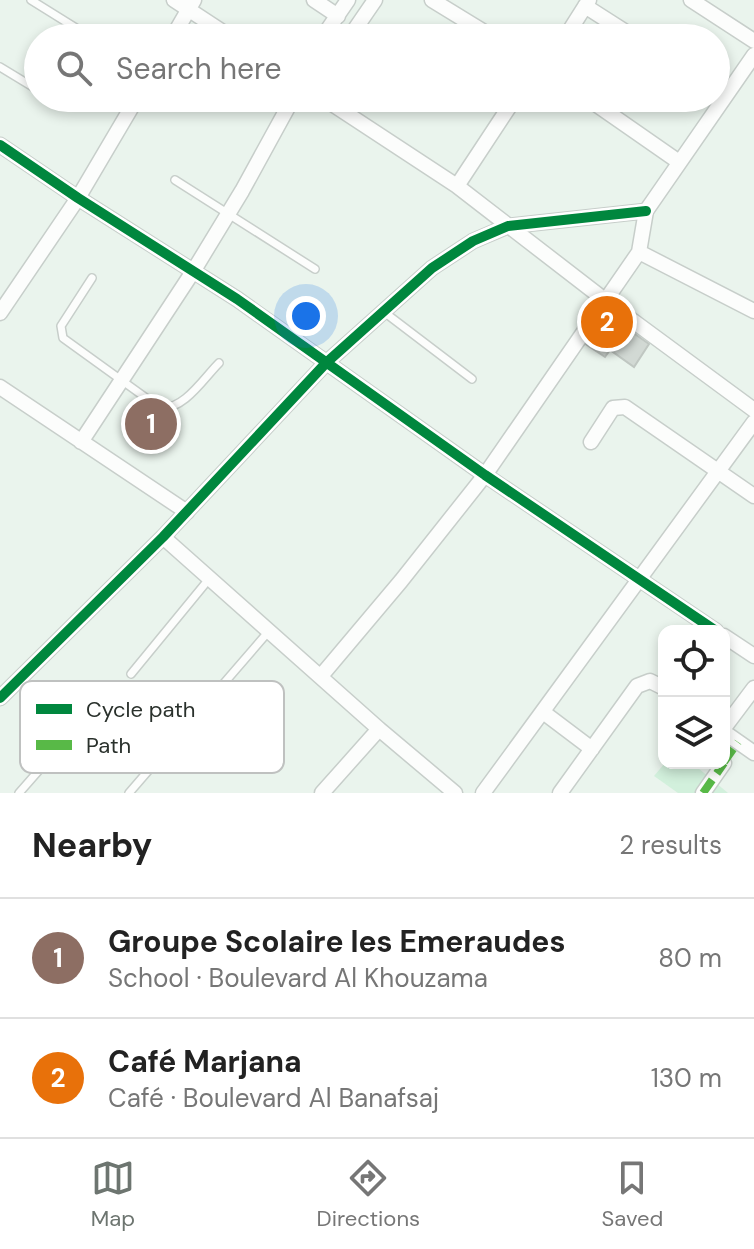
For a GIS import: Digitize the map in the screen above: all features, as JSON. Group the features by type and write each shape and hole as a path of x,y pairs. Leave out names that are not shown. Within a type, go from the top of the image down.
{"street":[{"path":"174,0 191,5 215,24"},
{"path":"314,0 338,16"},
{"path":"332,24 348,0"},
{"path":"363,24 375,0"},
{"path":"432,0 471,24"},
{"path":"691,0 728,24"},
{"path":"574,24 587,3 616,24"},
{"path":"180,24 191,5"},
{"path":"730,25 754,41"},
{"path":"730,89 754,55"},
{"path":"0,313 78,198 129,112"},
{"path":"81,442 194,270 288,112"},
{"path":"344,112 457,186 754,410"},
{"path":"457,186 506,112"},
{"path":"607,112 679,162"},
{"path":"321,676 485,475 639,252 646,211 714,112"},
{"path":"0,145 194,270 485,475 707,625"},
{"path":"0,698 163,537 326,363 432,268 473,241 508,226 646,211"},
{"path":"639,252 754,311"},
{"path":"0,387 187,512"},
{"path":"591,442 613,408 625,407 754,496"},
{"path":"483,793 754,422"},
{"path":"163,537 455,793"},
{"path":"730,640 754,656"},
{"path":"560,793 637,686 650,681 658,685"},
{"path":"730,722 754,688"},
{"path":"543,712 592,749"},
{"path":"322,793 379,729"},
{"path":"730,735 754,753"},
{"path":"730,754 738,742"},
{"path":"703,793 720,769"}],"lane":[{"path":"31,0 70,24"},
{"path":"0,67 24,82"},
{"path":"175,180 315,269"},
{"path":"92,278 61,326 63,338 160,408 169,409 181,403 219,363"},
{"path":"384,312 472,379"},
{"path":"131,674 209,579"},
{"path":"226,681 269,631"},
{"path":"19,793 37,773"},
{"path":"129,793 146,773"}],"green space":[{"path":"660,769 699,769 728,793 678,793 654,776"}],"building":[{"path":"605,313 649,344 634,367 610,350 605,357 584,343"}],"marked path":[{"path":"730,753 738,742"},
{"path":"703,793 720,769"}],"cycle path":[{"path":"0,145 237,299 485,475 707,625"},
{"path":"0,698 163,537 326,363 432,268 473,241 508,226 646,211"}],"place":[{"name":"Café Marjana","path":"607,322"},
{"name":"Groupe Scolaire les Emeraudes","path":"151,424"}]}
